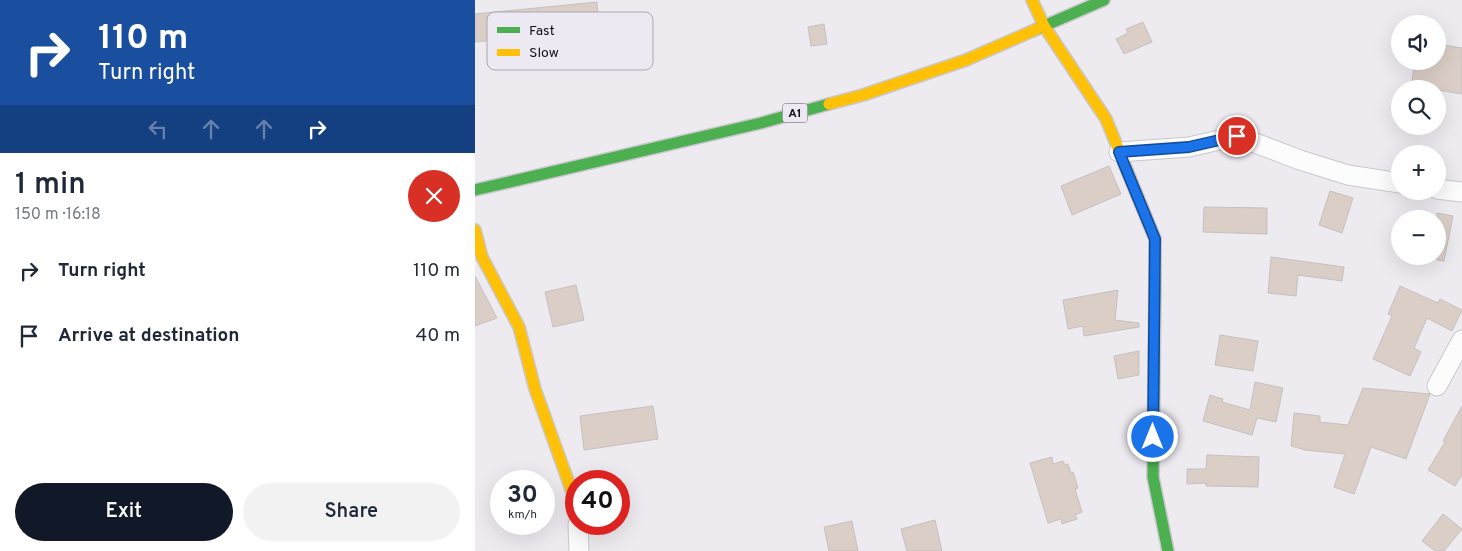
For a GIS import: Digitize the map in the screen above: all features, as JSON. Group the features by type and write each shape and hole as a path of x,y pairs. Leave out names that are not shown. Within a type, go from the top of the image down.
{"main road":[{"path":"1032,0 1044,26 1106,119 1155,239 1153,477 1168,551"},
{"name":"A1","path":"475,190 761,123 863,94 966,60 1104,0"},
{"path":"475,230 482,257 519,328 535,389 565,472"}],"street":[{"path":"1119,152 1189,147 1237,136 1300,160 1348,174 1391,181"},
{"path":"1446,190 1462,192"},
{"path":"1437,386 1462,340"},
{"path":"578,535 579,551"}],"building":[{"path":"597,2 598,12 495,12"},
{"path":"487,13 487,41 475,42 475,14"},
{"path":"1143,22 1152,42 1124,54 1116,39 1128,33 1126,29"},
{"path":"824,24 827,44 811,46 808,27"},
{"path":"1446,45 1462,48 1462,94 1446,91 1446,80 1412,80 1414,70 1446,70"},
{"path":"1109,166 1121,194 1072,215 1061,186"},
{"path":"1330,191 1353,198 1342,233 1319,225"},
{"path":"1204,207 1267,208 1267,234 1203,232"},
{"path":"1446,215 1453,216 1446,251"},
{"path":"1271,257 1344,267 1342,281 1298,275 1296,296 1268,293"},
{"path":"475,276 497,318 475,326"},
{"path":"576,285 584,320 553,327 545,292"},
{"path":"1400,286 1438,303 1440,299 1462,310 1452,331 1427,318 1414,348 1421,352 1410,376 1373,359 1392,316 1388,314"},
{"path":"1118,290 1115,320 1139,323 1139,327 1084,336 1083,326 1068,329 1063,300"},
{"path":"1220,335 1258,341 1253,371 1215,365"},
{"path":"1139,351 1139,375 1118,379 1114,356"},
{"path":"1255,382 1283,388 1276,422 1257,418 1252,435 1203,421 1210,395 1223,399 1222,402 1250,410"},
{"path":"1363,388 1430,394 1406,459 1371,447 1354,494 1334,487 1345,454 1305,450 1291,446 1294,413 1320,416 1320,422 1348,425"},
{"path":"653,406 658,439 584,450 580,416"},
{"path":"1462,406 1462,475 1455,486 1428,470 1445,442 1443,441"},
{"path":"1207,455 1259,457 1258,487 1206,486 1206,483 1187,484 1187,469 1206,469"},
{"path":"1052,457 1053,464 1063,461 1065,465 1068,464 1071,473 1073,472 1078,488 1075,489 1082,512 1075,515 1077,519 1062,524 1061,519 1048,523 1030,463"},
{"path":"1443,514 1462,529 1444,551 1435,551 1422,541"},
{"path":"935,520 942,551 907,551 901,529"},
{"path":"852,521 858,551 829,551 824,527"}],"traffic: fast":[{"path":"1037,29 1104,0"},
{"path":"475,190 761,123 829,104"},
{"path":"1155,280 1153,477 1168,551"}],"traffic: slow":[{"path":"1032,0 1044,26 1106,119 1155,239 1155,280"},
{"path":"829,104 863,95 966,60 1037,29"},
{"path":"475,230 482,257 519,327 535,389 565,472"}],"route":[{"path":"1153,437 1155,239 1119,152 1189,147 1237,136"}]}
